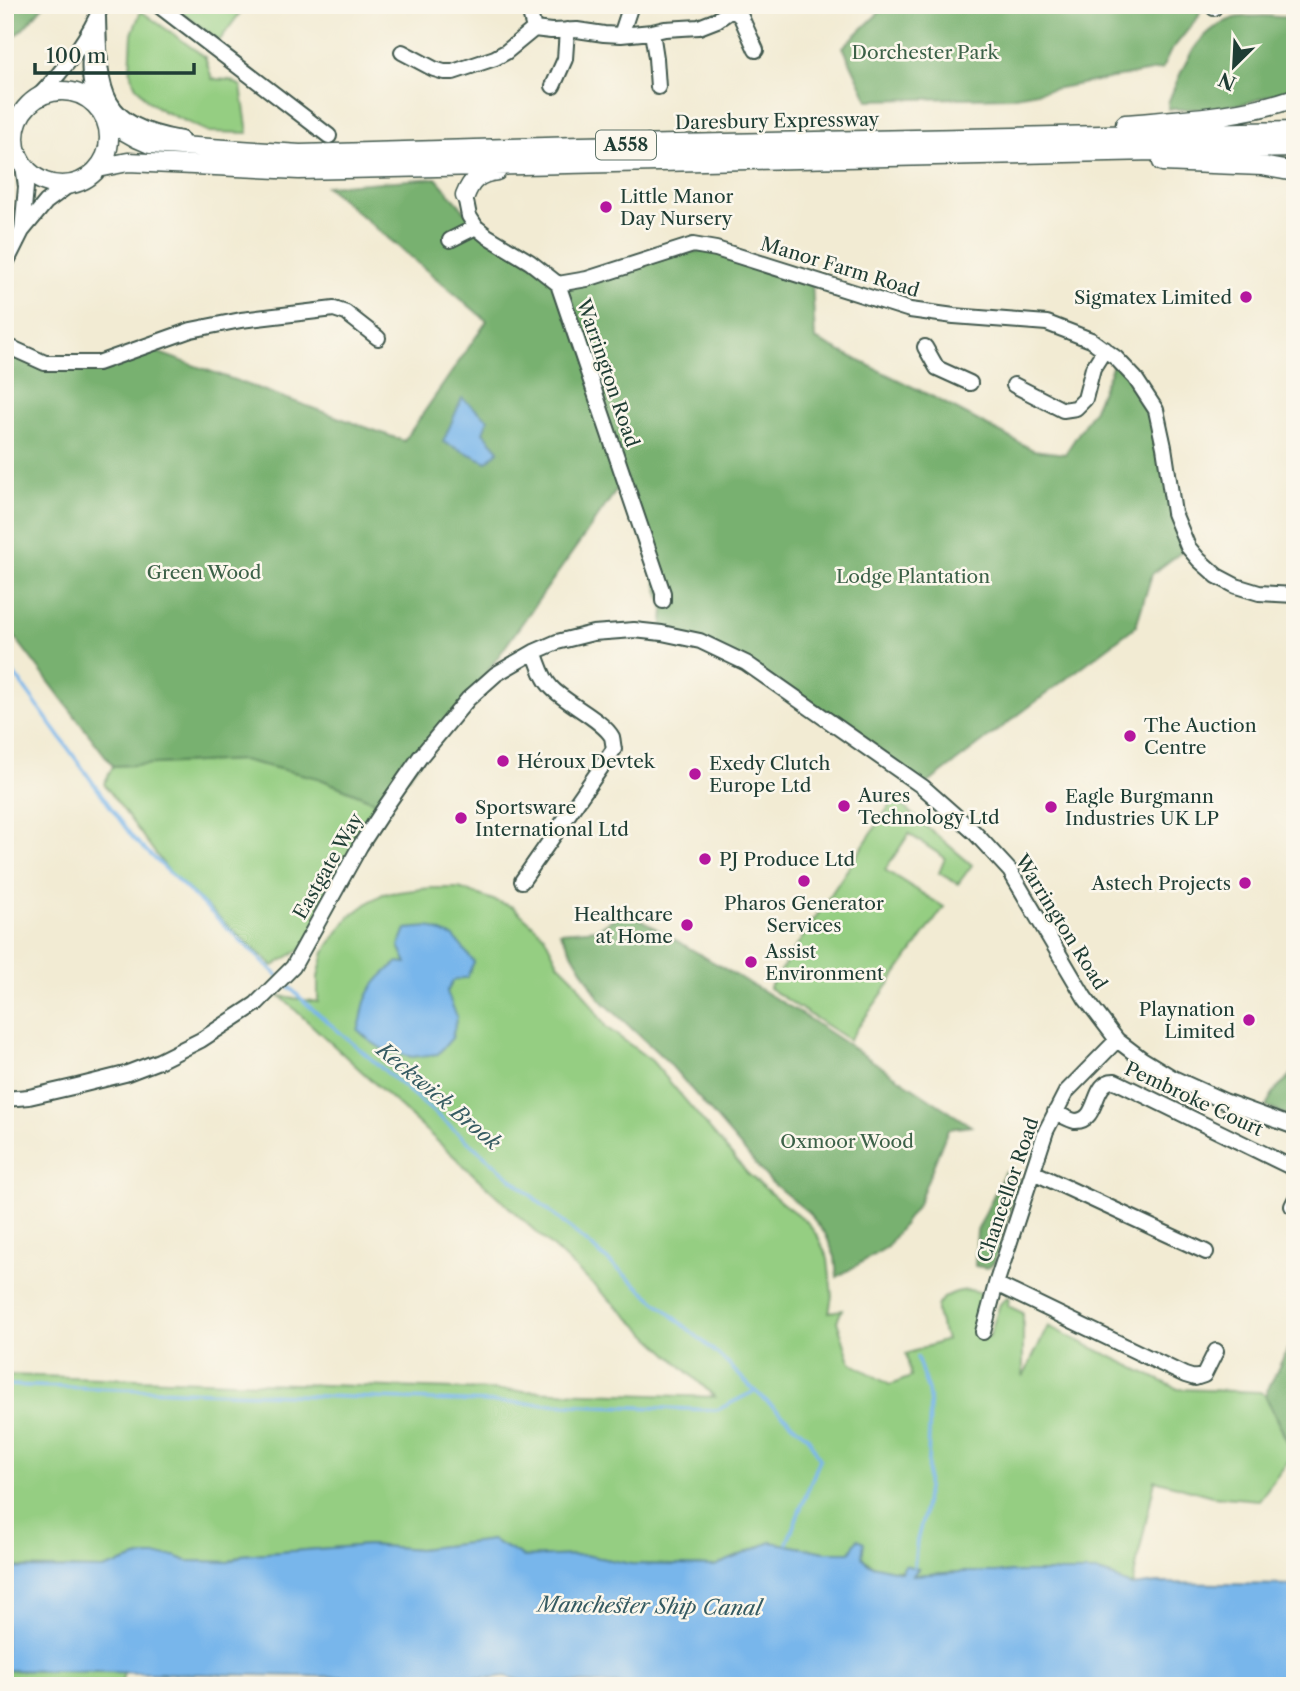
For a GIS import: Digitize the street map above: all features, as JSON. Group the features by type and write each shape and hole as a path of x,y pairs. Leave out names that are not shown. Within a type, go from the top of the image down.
{"main road":[{"name":"A558","path":"5,115 52,92 68,91 83,96 99,110"},
{"path":"951,139 1205,117 1295,98"},
{"path":"33,101 20,115 16,128 15,154 32,175 43,182 69,185"},
{"path":"98,168 106,156 109,142 108,127 99,110"},
{"name":"Daresbury Expressway","path":"99,110 117,128 150,144 300,154 1295,131"},
{"name":"Daresbury Expressway","path":"98,168 128,162 299,170 1295,148"},
{"path":"1024,154 1262,166 1295,172"},
{"path":"465,196 468,187 481,174 566,163"},
{"path":"431,166 455,181 465,196"},
{"name":"A558","path":"69,185 80,182 98,168"}],"street":[{"path":"158,5 329,136"},
{"path":"528,5 534,29"},
{"path":"621,35 631,5"},
{"path":"402,52 434,69 453,72 495,58 534,29 621,35 652,32 699,27 718,20 733,9 741,17 756,50"},
{"path":"33,101 55,80 74,55 100,11"},
{"path":"99,110 89,80 89,54 100,11"},
{"path":"100,11 99,61 109,101 118,114 139,129 156,135 253,152"},
{"path":"553,86 565,60 567,30"},
{"path":"652,32 658,87"},
{"path":"15,154 26,187 22,231"},
{"path":"5,264 22,231 46,202 69,185"},
{"path":"450,240 476,227 469,216 465,196"},
{"name":"Warrington Road","path":"476,227 558,284 638,517 663,593 663,601"},
{"name":"Manor Farm Road","path":"558,284 587,279 693,246 716,250 909,310 1047,323 1091,340 1116,358 1135,378 1156,410 1174,513 1188,547 1217,576 1236,586 1259,593 1295,595"},
{"path":"5,345 45,363 98,363 191,330 241,320 334,309 346,313 378,338"},
{"path":"925,347 937,368 970,383"},
{"path":"1014,385 1063,410 1076,408 1086,399 1093,368 1105,349"},
{"name":"Eastgate Way","path":"5,1099 29,1097 125,1074 201,1040 256,1004 293,967 360,845 420,757 468,699 496,674 557,642 593,634 634,631 662,633"},
{"name":"Warrington Road","path":"662,633 700,641 746,663 923,787 954,814 1010,871 1085,998 1117,1040 1173,1078 1224,1101 1295,1127"},
{"path":"522,881 614,749 611,737 599,723 551,687 534,652"},
{"name":"Chancellor Road","path":"983,1332 1046,1131 1066,1092 1117,1040"},
{"name":"Pembroke Court","path":"1055,1112 1073,1121 1085,1118 1090,1114 1103,1084 1115,1081 1295,1169"},
{"path":"1033,1172 1206,1252"},
{"path":"996,1284 1185,1375 1195,1378 1204,1375 1216,1351"}],"green space":[{"path":"5,5 44,5 5,45"},
{"path":"172,5 246,5 219,41"},
{"name":"Dorchester Park","path":"887,5 1201,5 1199,16 1170,52 1162,69 1010,97 868,100 843,47"},
{"path":"141,11 205,57 212,79 230,80 241,86 248,133 209,132 163,111 148,101 135,85 130,71 132,34"},
{"path":"1235,18 1295,18 1295,87 1247,103 1208,109 1168,109 1168,103 1185,64 1200,41 1221,24"},
{"path":"436,178 469,216 558,283 654,257 716,249 812,279 815,339 1033,450 1065,454 1093,411 1116,358 1156,410 1188,547 1152,574 1136,626 923,787 746,663 662,633 664,610 626,477 468,699 386,806 318,778 242,760 113,766 8,628 5,616 5,345 45,363 98,363 143,347 404,441 487,321 326,186"},
{"path":"242,760 318,778 386,806 304,947 273,966 170,873 104,784 113,766"},
{"path":"894,799 972,865 958,884 939,873 945,858 909,834 885,870 944,907 849,1040 769,988"},
{"path":"430,888 459,888 513,907 544,935 558,963 574,979 606,1027 652,1061 747,1173 807,1222 818,1237 828,1259 832,1296 829,1312 842,1310 837,1321 850,1361 855,1365 890,1385 911,1377 906,1354 946,1340 937,1312 945,1297 969,1290 983,1295 986,1309 978,1334 989,1337 1000,1304 1009,1297 1008,1306 1023,1313 1023,1377 1048,1326 1178,1389 1260,1392 1265,1395 1293,1455 1259,1500 1212,1496 1155,1480 1132,1586 1098,1572 960,1572 912,1575 917,1569 888,1569 867,1562 862,1557 863,1543 850,1552 841,1553 771,1542 715,1566 631,1564 584,1555 523,1557 492,1540 419,1549 368,1545 242,1555 229,1562 187,1561 175,1556 143,1556 103,1569 5,1567 5,1375 715,1397 280,996 318,1002 318,977 324,952 349,917 383,894"},
{"name":"Oxmoor Wood","path":"626,911 797,1011 971,1126 948,1129 918,1204 887,1247 837,1277 835,1257 826,1235 808,1212 770,1181 668,1062 599,998 560,932 597,929"},
{"path":"1295,1070 1295,1118 1266,1107 1276,1089"},
{"path":"1005,1171 1019,1179 994,1263 987,1268 975,1266 977,1231"},
{"path":"1295,1334 1295,1456 1265,1395"},
{"path":"5,1670 124,1672 121,1686 5,1686"}],"water":[{"path":"462,398 488,419 483,432 499,450 487,462 443,442"},
{"path":"429,927 454,937 474,962 467,977 453,981 447,992 457,1017 452,1038 438,1054 412,1057 384,1050 358,1030 365,1002 374,984 398,962 407,963 399,946 406,929"},
{"name":"Manchester Ship Canal","path":"858,1539 864,1542 862,1557 868,1564 901,1572 905,1565 918,1569 913,1575 960,1572 1098,1572 1132,1586 1157,1583 1295,1585 1295,1686 667,1686 523,1681 505,1676 445,1679 5,1670 5,1568 103,1569 143,1556 175,1556 187,1561 229,1562 242,1555 368,1545 419,1549 492,1540 523,1557 584,1555 631,1564 715,1566 771,1542 825,1552 850,1552"}],"waterway":[{"name":"Keckwick Brook","path":"5,661 133,838 278,976"},
{"name":"Keckwick Brook","path":"283,981 721,1357 808,1437 820,1459 787,1543"},
{"path":"914,1567 927,1488 930,1404 917,1357"},
{"path":"5,1385 717,1410 755,1391"}],"place":[{"name":"Little Manor Day Nursery","path":"606,207"},
{"name":"Sigmatex Limited","path":"1246,297"},
{"name":"The Auction Centre","path":"1130,736"},
{"name":"Héroux Devtek","path":"503,761"},
{"name":"Exedy Clutch Europe Ltd","path":"695,774"},
{"name":"Aures Technology Ltd","path":"844,806"},
{"name":"Eagle Burgmann Industries UK LP","path":"1051,807"},
{"name":"Sportsware International Ltd","path":"461,818"},
{"name":"PJ Produce Ltd","path":"705,859"},
{"name":"Pharos Generator Services","path":"804,881"},
{"name":"Astech Projects","path":"1245,883"},
{"name":"Healthcare at Home","path":"687,925"},
{"name":"Assist Environment","path":"751,962"},
{"name":"Playnation Limited","path":"1249,1020"}],"park label":[{"name":"Green Wood","path":"204,572"},
{"name":"Lodge Plantation","path":"913,576"}]}
